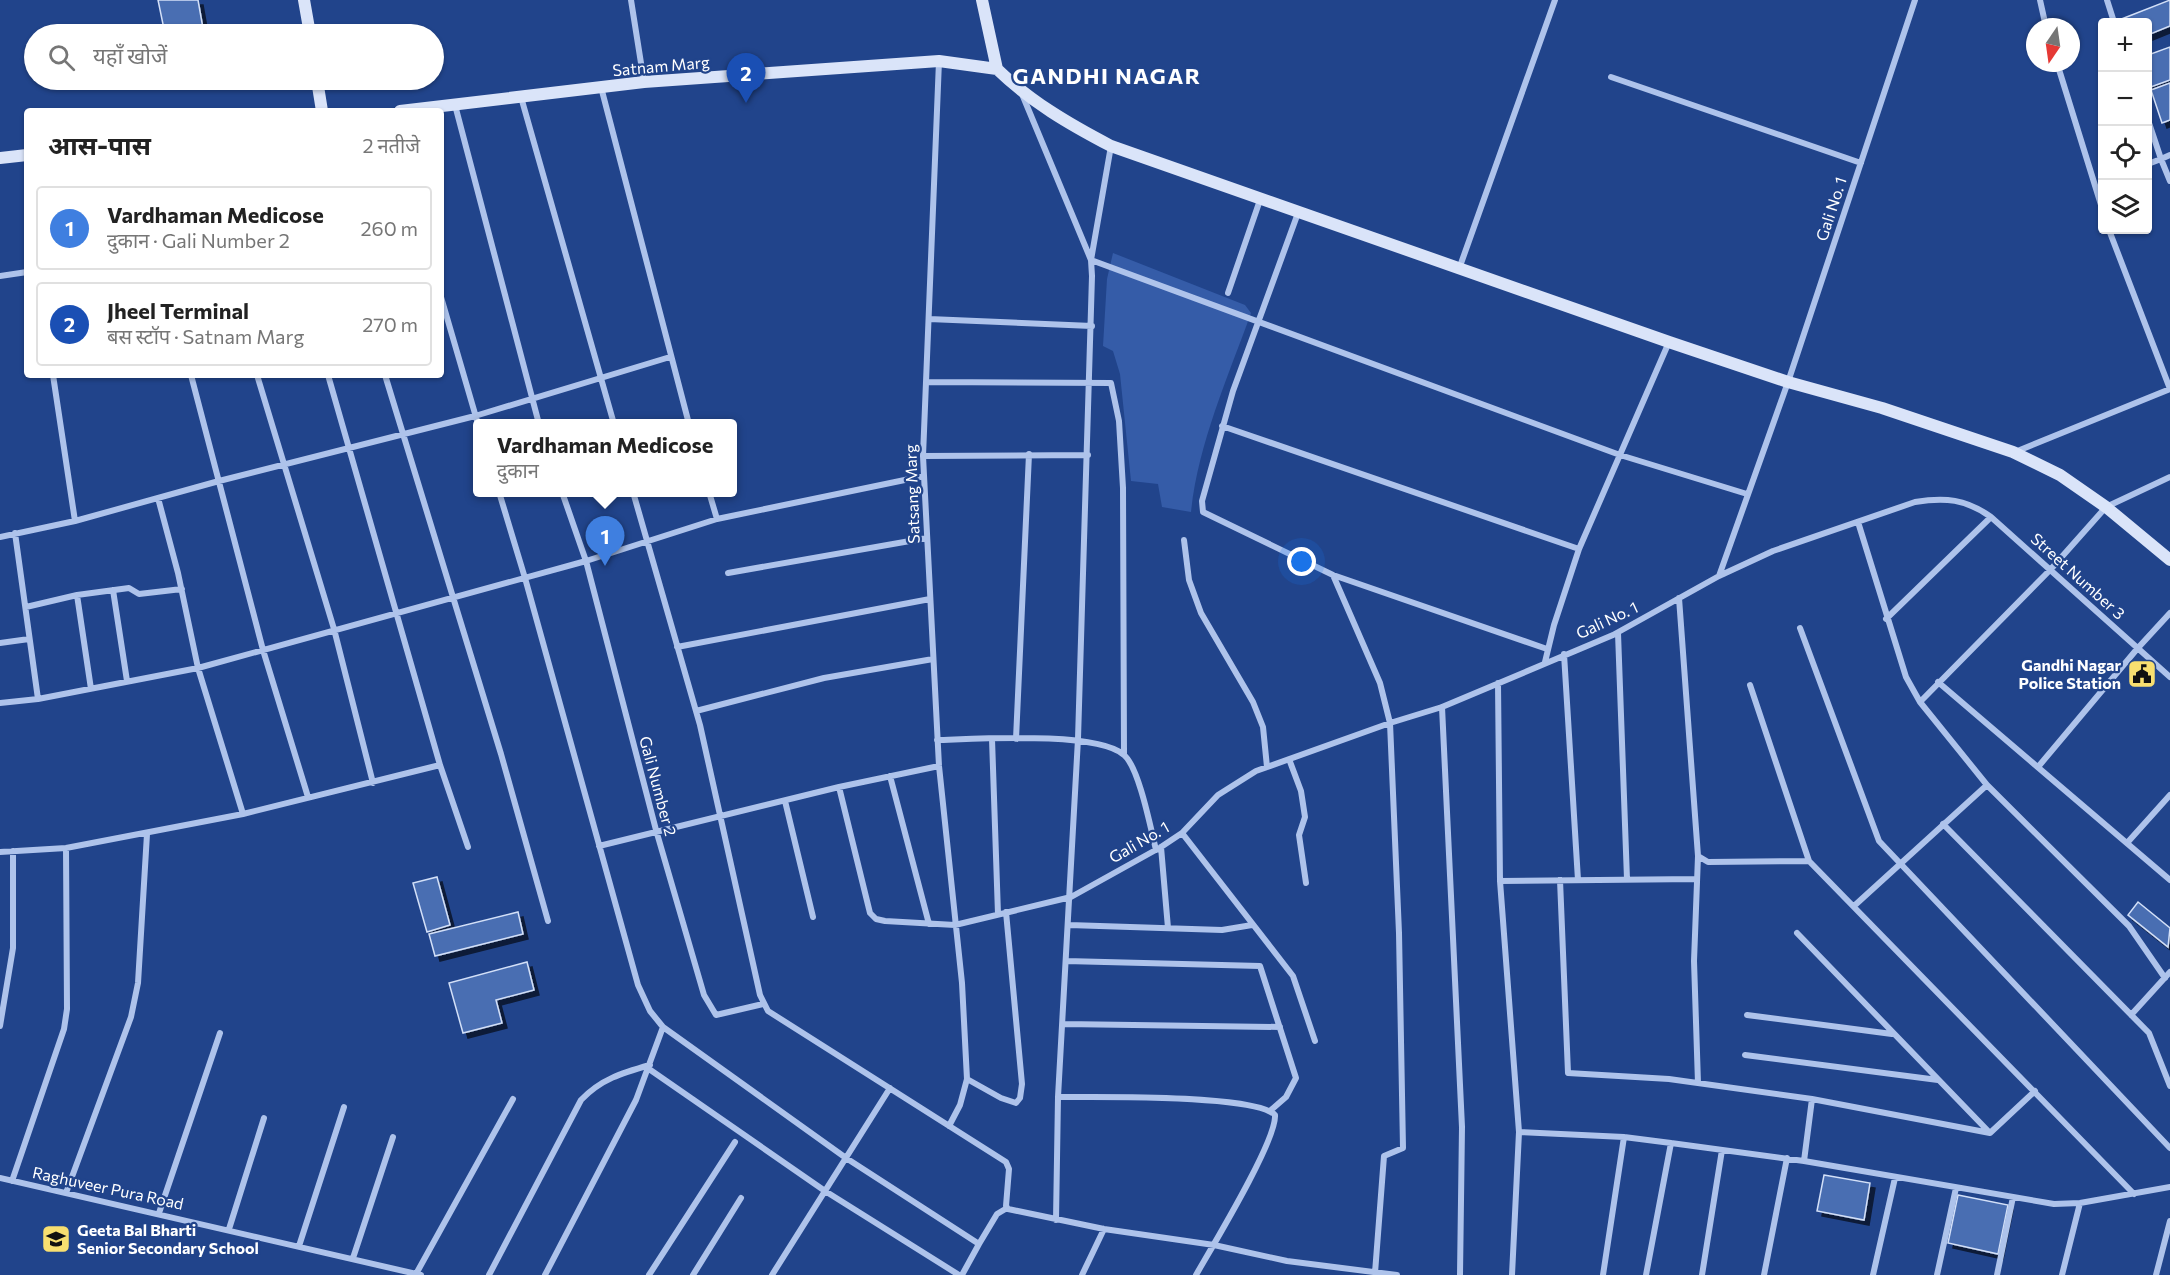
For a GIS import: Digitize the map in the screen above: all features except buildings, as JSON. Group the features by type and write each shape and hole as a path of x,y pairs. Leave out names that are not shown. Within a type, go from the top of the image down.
{"street":[{"path":"304,0 308,24"},
{"path":"631,0 645,82"},
{"path":"982,0 997,69 1022,93 1065,122 1111,146 1669,342 1788,382 1882,408 2013,453 2060,475 2106,507 2170,560"},
{"path":"1458,269 1556,0"},
{"name":"Gali No. 1","path":"839,786 870,913 876,919 885,921 955,925 1071,897 1158,849 1182,833 1218,795 1235,782 1289,759 1442,707 1618,633 1719,576 1788,382 1915,0"},
{"path":"2040,0 2044,18"},
{"path":"2107,0 2113,18"},
{"name":"Satnam Marg","path":"423,108 645,82 939,62 997,69"},
{"name":"Satsang Marg","path":"939,62 923,456 937,740 962,983 967,1078 960,1105 949,1126"},
{"path":"2060,72 2098,193"},
{"path":"1611,77 1861,163"},
{"path":"601,87 688,419"},
{"path":"319,90 322,108"},
{"path":"1022,93 1091,260 1259,320 1620,455 1747,494"},
{"path":"521,97 613,419"},
{"path":"455,104 537,419"},
{"path":"2150,126 2170,181"},
{"path":"1056,1221 1058,1097 1064,1024 1078,739 1092,326 1091,260 1111,146"},
{"path":"0,158 24,155"},
{"path":"2152,162 2170,155"},
{"path":"1228,293 1260,200"},
{"path":"1298,213 1222,426 1202,501 1203,512 1333,575 1547,649"},
{"path":"2013,453 2170,389 2111,234"},
{"path":"0,276 24,272"},
{"path":"444,308 476,419"},
{"path":"929,319 1092,326"},
{"path":"1545,662 1547,649 1579,549 1669,342"},
{"path":"0,537 75,521 283,464 475,416 670,357"},
{"path":"53,378 75,521"},
{"path":"192,378 262,650 308,797"},
{"path":"258,378 334,629 373,783"},
{"path":"329,378 440,765 468,847"},
{"path":"387,378 548,921"},
{"path":"926,382 1111,383 1119,421 1123,488 1124,754 1136,776 1158,849 1168,928"},
{"path":"1222,426 1579,549"},
{"path":"1016,739 1029,454"},
{"path":"923,456 1088,455"},
{"path":"0,703 38,699 198,668 586,561 717,519 924,476"},
{"path":"1920,702 2050,569 2106,507 2170,477"},
{"path":"501,497 638,985 650,1011 663,1027 846,1158 979,1244"},
{"name":"Gali Number 2","path":"564,497 586,561 656,830 704,994 716,1015 763,1004"},
{"path":"634,497 696,711 763,1004 768,1011 1009,1165 1007,1208"},
{"path":"710,497 717,519"},
{"path":"158,498 182,590 198,668 243,814"},
{"name":"Street Number 3","path":"1858,522 1915,502 1939,498 1964,501 1991,517 2170,677"},
{"path":"1886,619 1991,517"},
{"path":"1719,576 1773,551 1858,522 1886,619 1906,677 1920,702 1987,785 2129,926 2165,978"},
{"path":"15,533 38,699"},
{"path":"728,573 927,537"},
{"path":"1184,540 1189,580 1201,613 1253,702 1263,727 1267,767"},
{"path":"1333,575 1380,683 1390,723 1399,933 1403,1148 1384,1156 1375,1273"},
{"path":"26,607 77,595 129,588 139,594 182,590"},
{"path":"113,590 127,681"},
{"path":"77,595 91,688"},
{"path":"1680,598 1698,856 1694,961 1698,1083"},
{"path":"677,647 930,599"},
{"path":"2038,767 2170,613"},
{"path":"1800,628 1870,822 1879,841 2170,1147"},
{"path":"1618,633 1627,879"},
{"path":"0,643 30,639"},
{"path":"1564,654 1578,880"},
{"path":"696,711 824,678 933,659"},
{"path":"1938,682 2170,880"},
{"path":"1498,683 1500,881 1519,1132 1512,1275"},
{"path":"1750,684 1809,861 2134,1194"},
{"path":"1442,707 1462,1127 1460,1275"},
{"path":"992,739 998,914"},
{"path":"937,740 1078,739 1124,754"},
{"path":"1289,759 1301,791 1305,817 1299,835 1305,883"},
{"path":"0,852 66,849 147,834 243,814 440,765"},
{"path":"599,846 839,786 939,766"},
{"path":"890,776 929,924"},
{"path":"1854,906 1987,785"},
{"path":"2127,843 2170,795"},
{"path":"785,801 813,917"},
{"path":"1943,824 2149,1033 2170,1086"},
{"path":"1182,833 1293,976 1315,1041"},
{"path":"66,1193 131,1017 138,982 147,834"},
{"path":"12,1181 64,1029 67,1009 66,849"},
{"path":"0,1026 13,948 13,851"},
{"path":"1698,856 1708,862 1809,861"},
{"path":"1500,881 1697,879"},
{"path":"1560,880 1568,1073 1698,1083 1812,1099 1990,1133"},
{"path":"967,1078 1001,1098 1016,1103 1020,1098 1022,1084 1006,912"},
{"path":"1069,925 1222,930 1252,925"},
{"path":"1797,933 1990,1133"},
{"path":"1066,962 1260,966 1296,1078 1286,1097 1271,1110"},
{"path":"2131,1015 2170,972"},
{"path":"1747,1015 1893,1034"},
{"path":"1064,1024 1280,1027"},
{"path":"545,1275 602,1170 649,1067 663,1027"},
{"path":"159,1213 220,1033"},
{"path":"1745,1055 1938,1080"},
{"path":"489,1275 580,1100 595,1085 614,1075 649,1067 825,1191 960,1275 997,1214 1007,1208 1056,1221 1214,1245 1287,1261 1358,1273 1397,1275"},
{"path":"772,1275 890,1088"},
{"path":"1990,1133 2035,1091"},
{"path":"1058,1097 1186,1099 1262,1107 1271,1110 1275,1115 1274,1130 1196,1275"},
{"path":"419,1274 513,1099"},
{"path":"1804,1161 1812,1099"},
{"path":"299,1246 344,1107"},
{"path":"229,1229 264,1118"},
{"path":"1519,1132 1624,1137 1787,1158 2054,1204 2080,1203 2170,1187"},
{"path":"353,1258 393,1137"},
{"path":"1603,1275 1624,1137"},
{"path":"649,1275 735,1142"},
{"path":"1646,1275 1671,1143"},
{"path":"1702,1275 1722,1150"},
{"path":"1764,1275 1787,1158"},
{"name":"Raghuveer Pura Road","path":"0,1178 419,1274"},
{"path":"1873,1275 1894,1178"},
{"path":"1937,1275 1956,1188"},
{"path":"1997,1275 2013,1197"},
{"path":"693,1275 741,1198"},
{"path":"2062,1275 2080,1203"},
{"path":"2156,1275 2170,1221"},
{"path":"1082,1275 1104,1229"}],"shaded area":[{"path":"1113,253 1245,305 1251,313 1207,436 1191,512 1162,507 1158,484 1131,481 1120,374 1113,351 1103,346 1107,279"}],"place":[{"name":"Jheel Terminal","path":"746,103"},
{"name":"Vardhaman Medicose","path":"605,566"},
{"name":"Gandhi Nagar Police Station","path":"2142,674"},
{"name":"Geeta Bal Bharti Senior Secondary School","path":"56,1239"}],"district":[{"name":"GANDHI NAGAR","path":"1107,76"}]}
